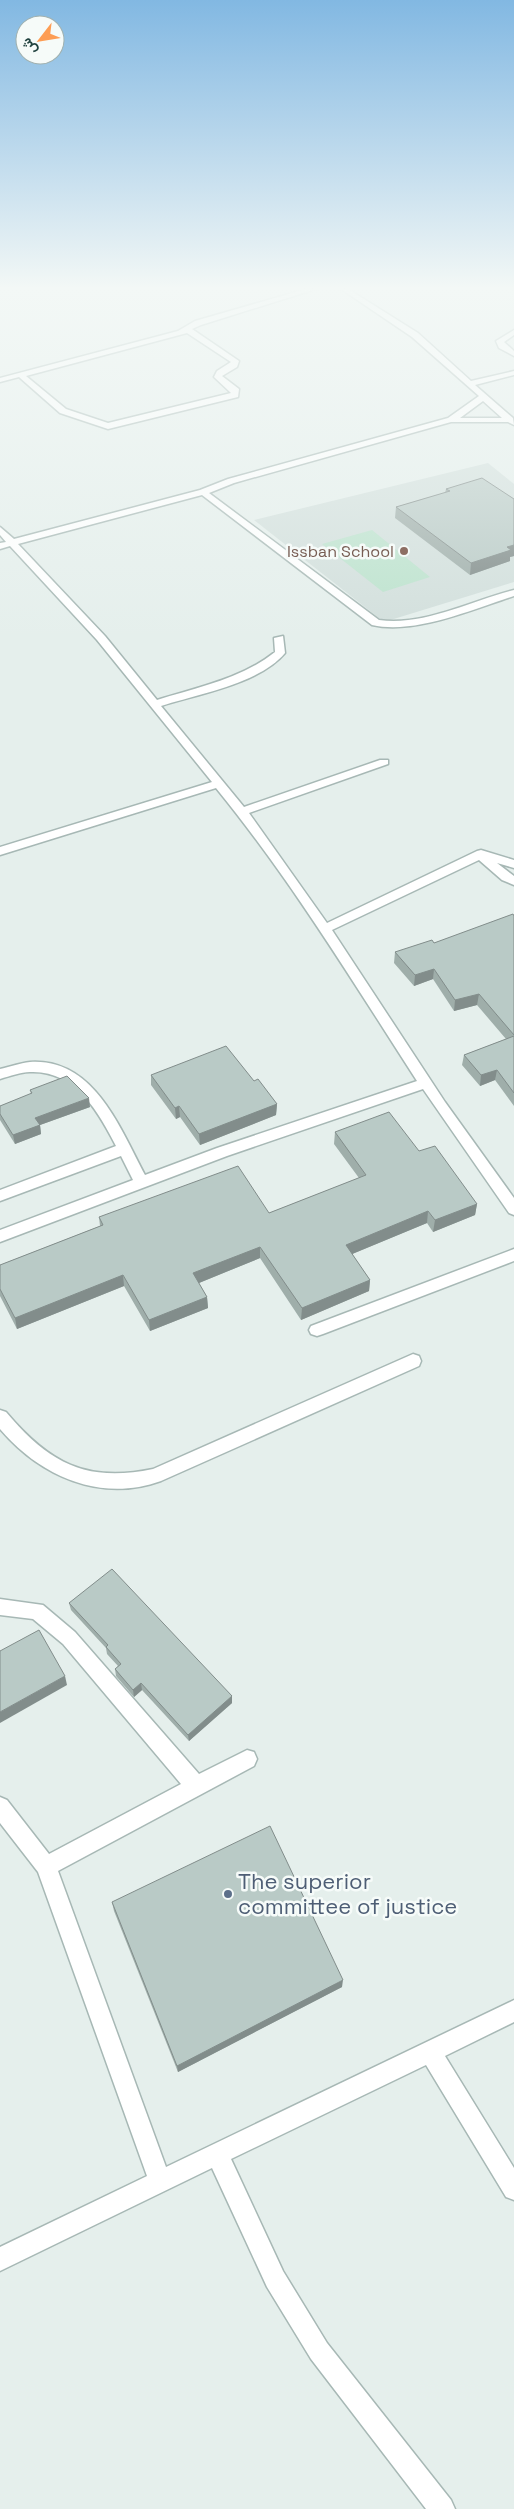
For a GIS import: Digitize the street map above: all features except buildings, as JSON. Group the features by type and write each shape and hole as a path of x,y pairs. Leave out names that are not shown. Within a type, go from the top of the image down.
{"street":[{"path":"58,406 64,411 108,426 191,406"},
{"path":"451,420 470,406"},
{"path":"494,406 512,422"},
{"path":"0,546 203,492 231,481 451,420 512,422"},
{"path":"203,492 281,549 376,623 388,625 424,619 514,592"},
{"path":"0,530 102,638 220,782 325,928 426,1083 514,1210"},
{"path":"156,704 247,674 268,665 280,653 280,638"},
{"path":"242,812 384,762"},
{"path":"0,851 220,782"},
{"path":"325,928 480,854 514,864"},
{"path":"480,854 506,877 514,881"},
{"path":"0,1074 14,1068 43,1066 73,1075 96,1099 141,1181"},
{"path":"0,1236 141,1181 426,1083"},
{"path":"0,1196 123,1149"},
{"path":"317,1330 514,1255"},
{"path":"0,1417 29,1449 54,1467 86,1480 122,1482 155,1476 413,1362"},
{"path":"0,1607 37,1611 70,1638 196,1786"},
{"path":"46,1866 247,1759"},
{"path":"0,1807 46,1866 160,2181"},
{"path":"0,2259 514,2011"},
{"path":"430,2052 514,2189"},
{"path":"217,2154 275,2279 319,2351 442,2509"}],"shaded area":[{"name":"Issban School","path":"488,463 514,484 514,582 384,622 254,520"}],"green space":[{"path":"372,530 430,577 383,592 322,544"}],"place":[{"name":"Issban School","path":"404,551"},
{"name":"The superior committee of justice","path":"228,1894"}]}
